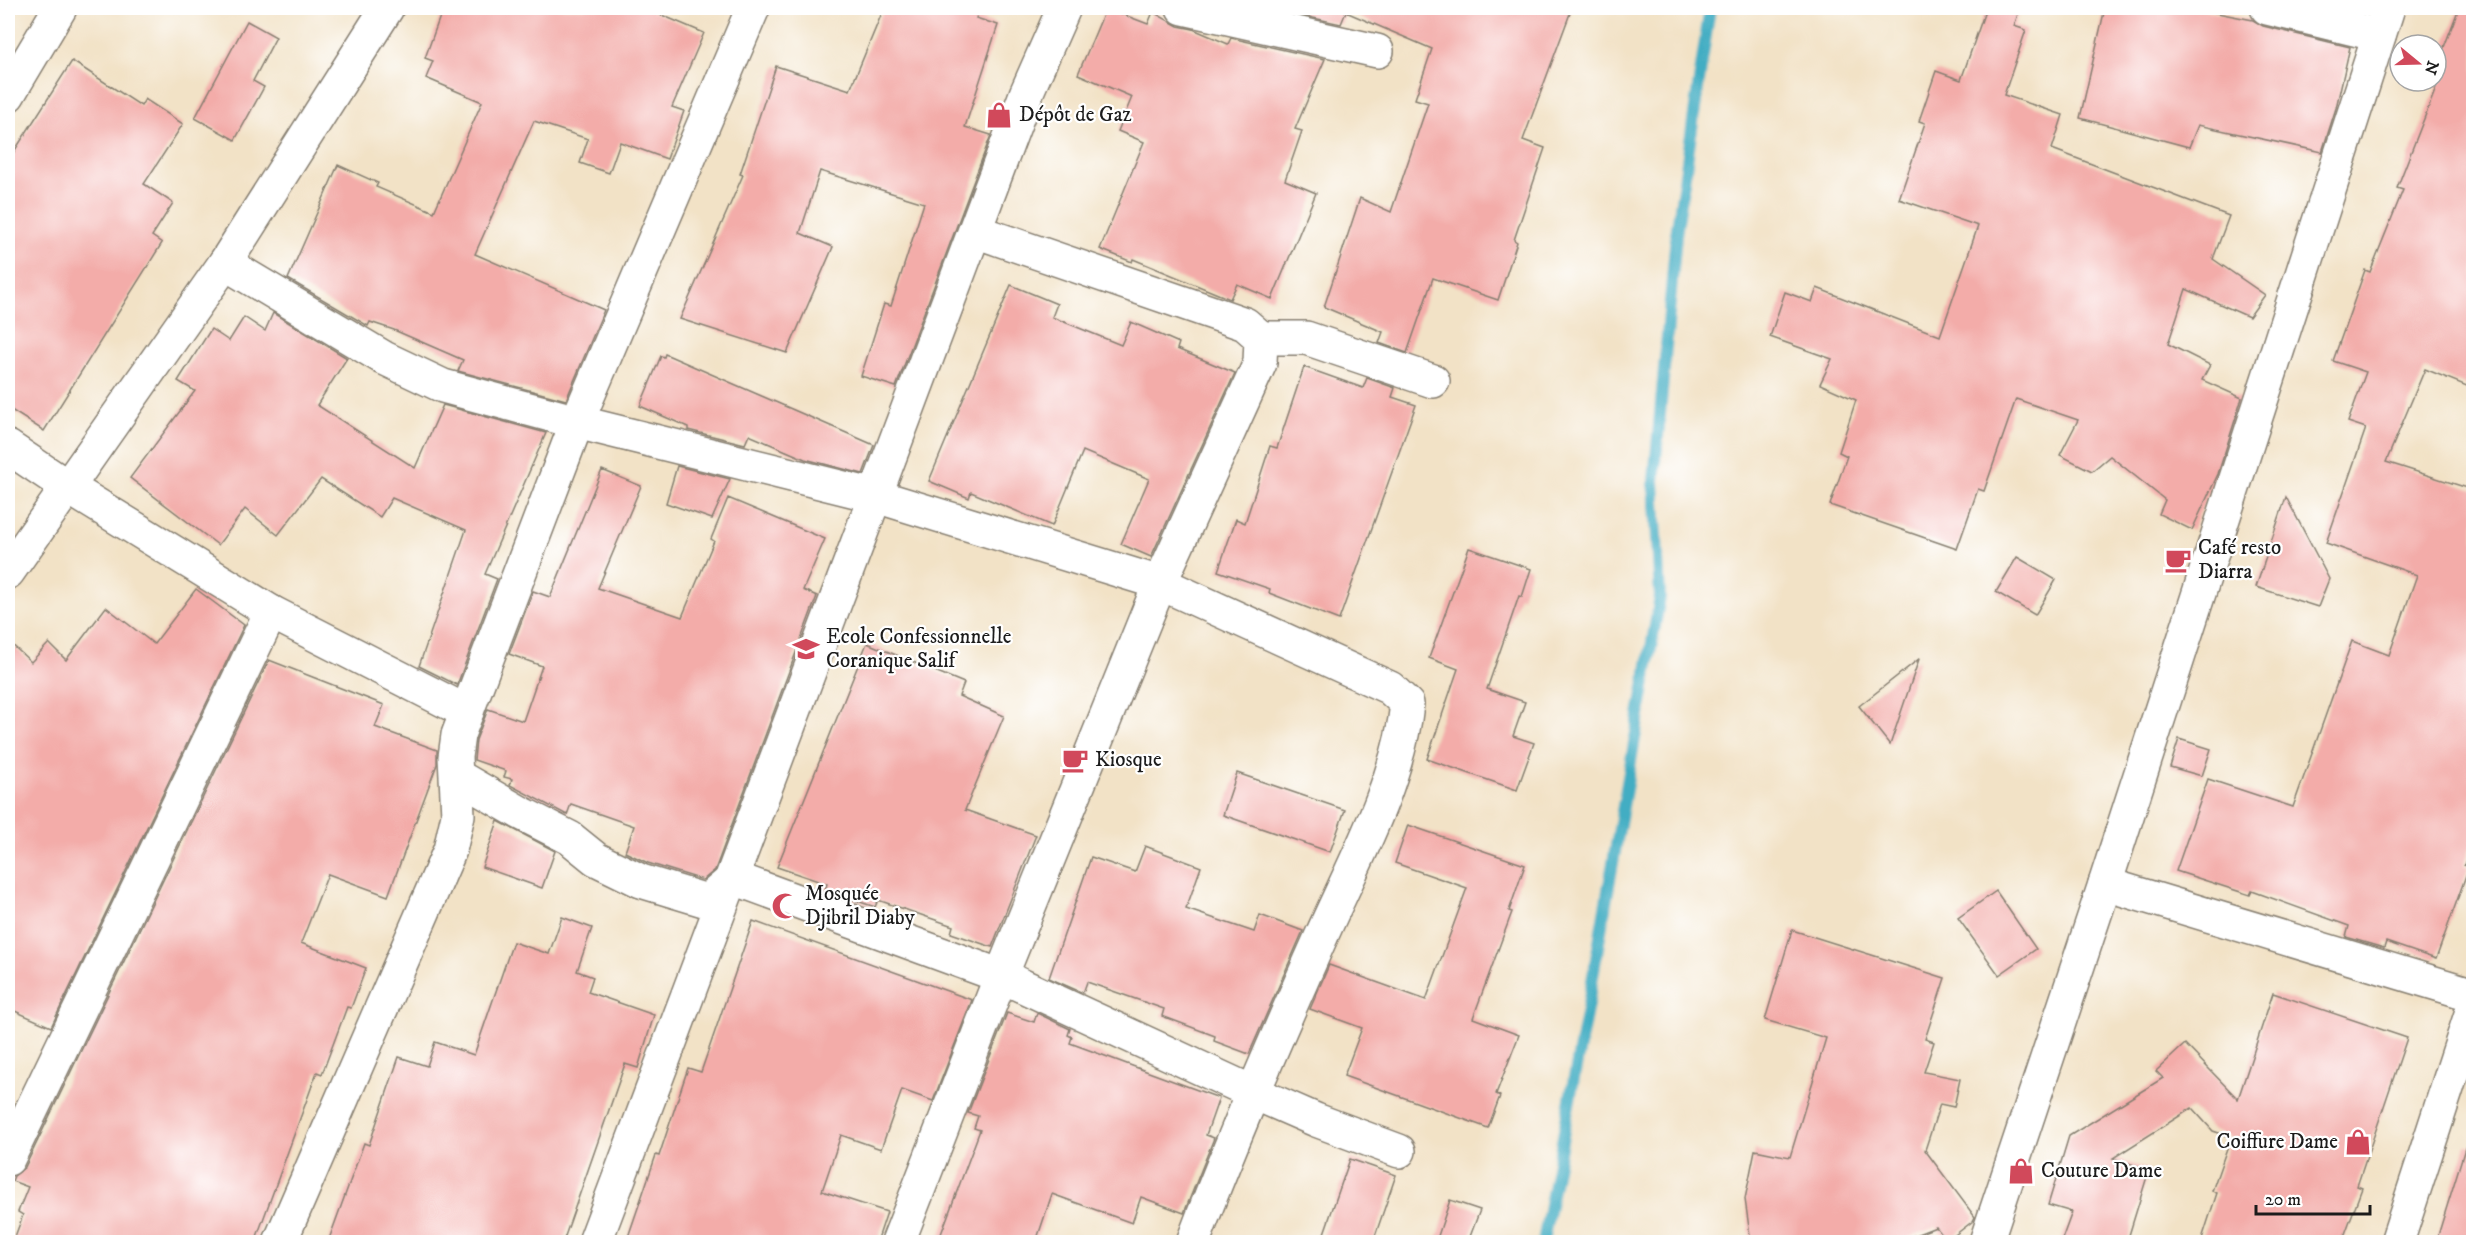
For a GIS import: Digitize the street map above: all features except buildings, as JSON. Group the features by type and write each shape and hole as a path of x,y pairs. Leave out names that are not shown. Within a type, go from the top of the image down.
{"street":[{"path":"8,95 60,8"},
{"path":"8,572 66,486 225,263 387,8"},
{"path":"280,1242 450,850 458,815 455,757 458,735 577,422 753,8"},
{"path":"596,1242 1026,94 1064,8"},
{"path":"1183,8 1377,51"},
{"path":"1986,1242 2105,884 2384,21 2267,8"},
{"path":"975,231 1245,324 1261,338 1306,338 1433,381"},
{"path":"225,263 384,358 443,386 577,422 876,496 1161,583 1390,688 1407,704 1404,730 1376,815 1252,1092 1193,1242"},
{"path":"898,1242 1001,976 1161,583 1260,363 1261,338"},
{"path":"8,447 66,486 270,612 467,712"},
{"path":"8,1159 270,612"},
{"path":"457,776 570,838 596,860 640,881 707,901 734,878"},
{"path":"734,878 1001,976 1252,1092 1316,1120 1399,1151"},
{"path":"2105,884 2474,995"},
{"path":"2397,1242 2474,1005"}],"waterway":[{"path":"1543,1242 1660,597 1654,481 1676,235 1710,8"}],"place":[{"name":"Dépôt de Gaz","path":"999,115"},
{"name":"Café resto Diarra","path":"2178,560"},
{"name":"Ecole Confessionnelle Coranique Salif","path":"806,649"},
{"name":"Kiosque","path":"1075,760"},
{"name":"Mosquée Djibril Diaby","path":"785,906"},
{"name":"Coiffure Dame","path":"2358,1142"},
{"name":"Couture Dame","path":"2021,1171"}]}
